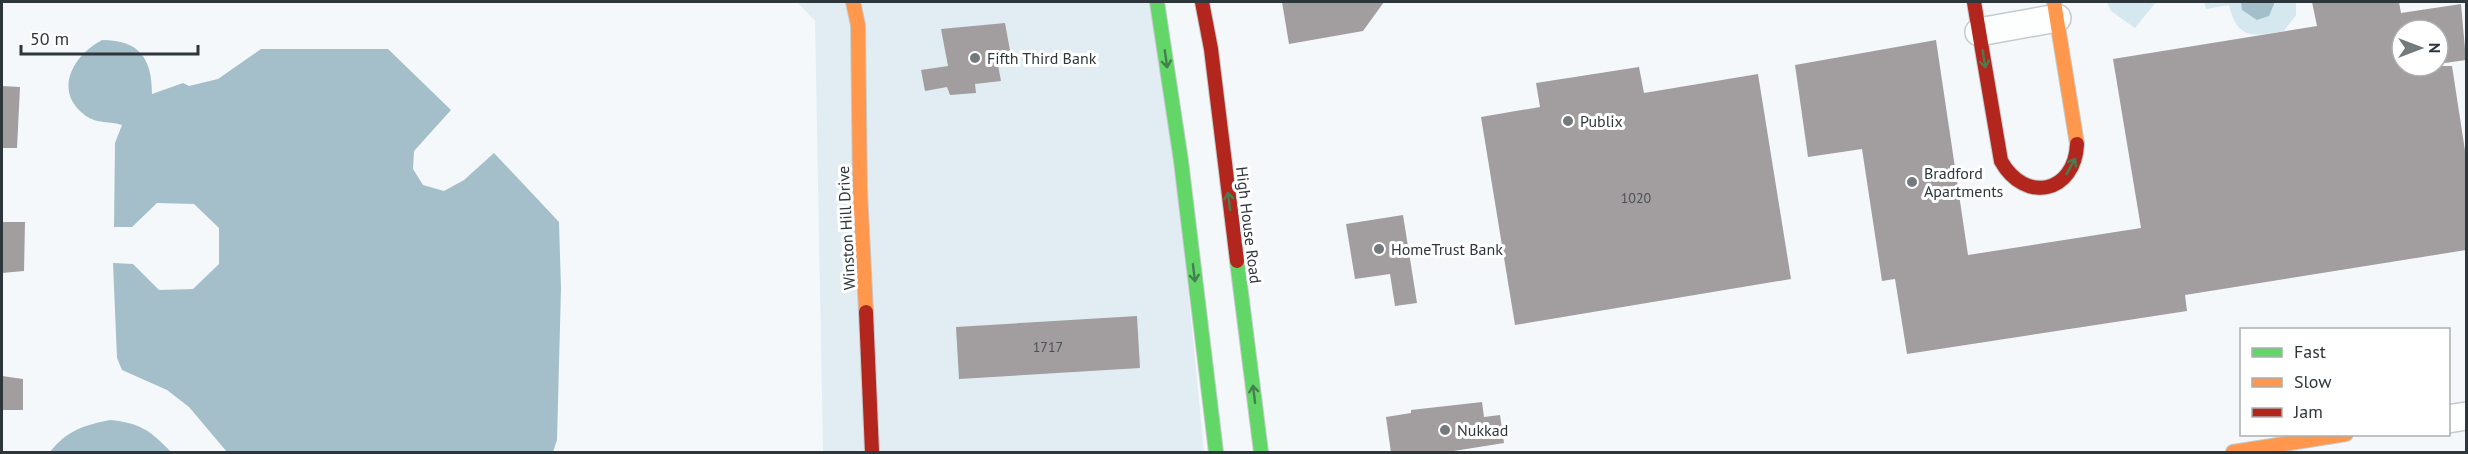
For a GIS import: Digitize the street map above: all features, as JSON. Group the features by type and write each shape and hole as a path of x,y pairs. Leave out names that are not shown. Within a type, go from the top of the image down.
{"street":[{"name":"Winston Hill Drive","path":"854,2 858,25 860,190 873,453"},
{"path":"1157,2 1180,161 1216,453"},
{"name":"High House Road","path":"1202,2 1211,49 1260,453"},
{"path":"1974,2 1979,32 2001,161 2010,177 2022,186 2046,188 2058,183 2068,173 2076,159 2078,137 2056,10 1979,32"},
{"path":"2450,419 2466,416"},
{"path":"2233,453 2265,450 2341,436"}],"shaded area":[{"path":"797,2 1160,2 1204,452 823,452 815,21"},
{"path":"2107,2 2156,2 2135,28 2111,11"},
{"path":"2204,2 2296,2 2296,15 2284,31 2255,34 2242,30 2237,25 2229,5 2206,9"}],"water":[{"path":"2241,2 2274,2 2274,4 2269,16 2257,20 2242,10"},
{"path":"102,40 126,44 141,54 150,71 152,94 183,83 189,86 218,79 261,49 388,49 451,110 414,151 413,169 423,185 444,191 464,180 494,153 559,222 561,288 557,440 553,452 227,452 189,407 167,390 122,370 117,358 113,263 133,264 159,290 193,289 219,264 219,228 194,204 157,203 132,227 114,227 115,143 122,125 86,116 70,96 68,85 75,64 82,55"},
{"path":"110,420 129,423 144,429 171,452 50,452 62,439 76,430"}],"building":[{"path":"1282,2 1384,2 1363,31 1289,44"},
{"name":"Bradford Apartments","path":"2312,2 2399,2 2401,13 2461,4 2466,60 2450,62 2450,18 2390,18 2390,78 2450,78 2450,66 2452,66 2466,157 2466,250 2185,295 2187,311 1907,354 1895,279 1882,281 1862,149 1808,157 1795,65 1936,40 1968,255 2141,228 2113,59 2317,26"},
{"name":"Fifth Third Bank","path":"1005,23 1011,56 997,60 1001,81 975,84 976,93 950,95 947,87 925,91 921,70 948,66 941,29"},
{"path":"1639,67 1644,93 1758,74 1791,279 1515,325 1481,117 1540,107 1536,83"},
{"path":"2,86 20,87 17,148 2,148"},
{"name":"HomeTrust Bank","path":"1403,215 1417,303 1395,306 1390,274 1355,279 1346,224"},
{"path":"2,222 25,222 24,271 2,273"},
{"path":"1137,316 1140,368 959,379 956,327"},
{"path":"2,376 23,379 23,410 2,410"},
{"name":"Nukkad","path":"1482,402 1484,417 1500,415 1504,443 1441,453 1391,453 1386,417 1411,413 1411,410"}],"traffic: fast":[{"path":"1157,2 1181,161 1216,452"},
{"path":"1237,261 1261,452"}],"traffic: slow":[{"path":"853,2 858,25 860,190 866,312"},
{"path":"2054,2 2077,144"},
{"path":"2233,452 2333,436"}],"traffic: jam":[{"path":"1202,2 1211,49 1237,261"},
{"path":"1974,2 2001,161 2011,175 2035,187 2047,187 2058,182 2068,173 2074,161 2077,144"},
{"path":"866,312 872,452"}],"place":[{"name":"Fifth Third Bank","path":"975,58"},
{"name":"Publix","path":"1568,121"},
{"name":"Bradford Apartments","path":"1912,182"},
{"name":"HomeTrust Bank","path":"1379,249"},
{"name":"Nukkad","path":"1445,430"}]}
